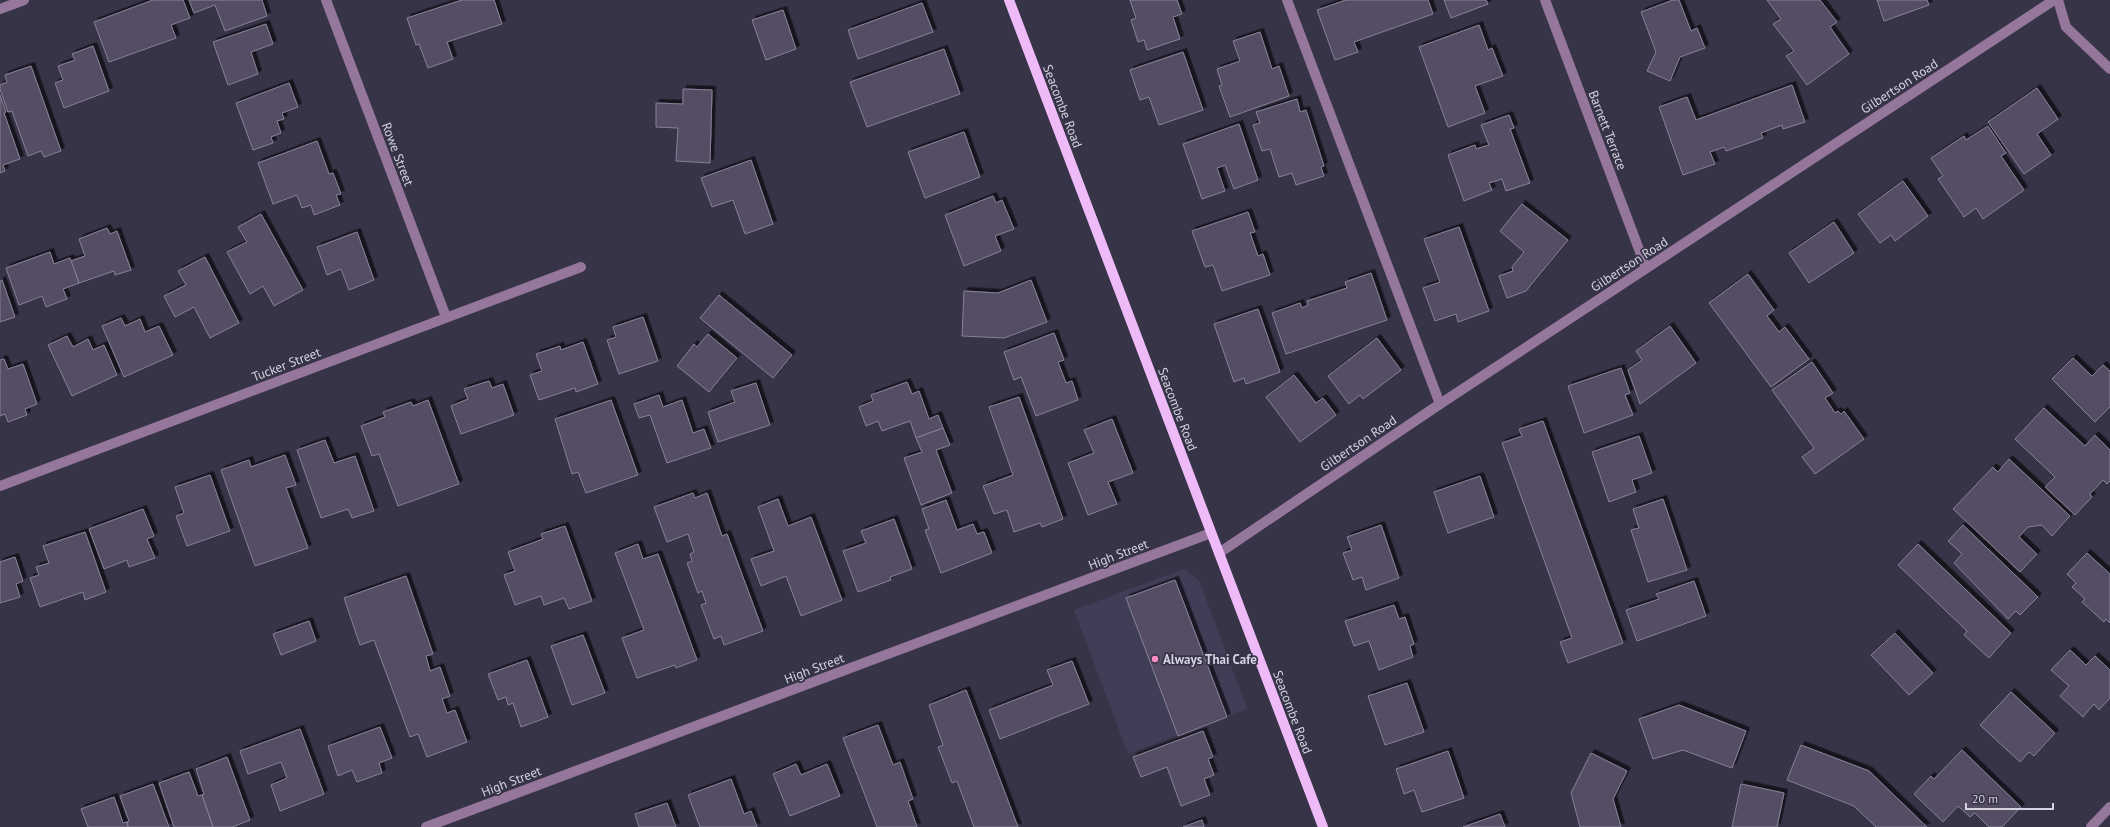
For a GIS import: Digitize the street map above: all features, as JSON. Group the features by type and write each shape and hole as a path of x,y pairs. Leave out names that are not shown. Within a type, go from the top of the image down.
{"main road":[{"name":"Seacombe Road","path":"1009,0 1323,827"}],"street":[{"path":"0,9 24,0"},
{"name":"Rowe Street","path":"326,0 446,318"},
{"path":"1286,0 1440,404"},
{"name":"Barnett Terrace","path":"1545,0 1646,268"},
{"name":"Gilbertson Road","path":"1219,553 1440,404 2054,0"},
{"path":"2058,0 2066,27 2110,70"},
{"name":"Tucker Street","path":"0,486 580,267"},
{"name":"High Street","path":"426,827 1211,533"},
{"path":"2091,827 2110,807"}],"shaded area":[{"path":"1184,569 1199,580 1247,709 1128,754 1074,610"}],"building":[{"path":"153,0 183,0 190,18 171,25 176,38 109,62 94,22"},
{"path":"189,0 262,0 267,16 225,31 215,5 194,13"},
{"path":"462,0 494,0 502,24 447,42 453,59 428,68 419,44 416,45 407,18"},
{"path":"1130,0 1177,0 1182,14 1173,17 1180,39 1147,50 1144,40 1138,42 1131,20 1136,18"},
{"path":"1346,0 1428,0 1433,14 1354,42 1358,52 1335,60 1317,10"},
{"path":"1444,0 1486,0 1488,4 1451,18"},
{"path":"1673,0 1679,0 1691,31 1697,28 1705,48 1680,57 1670,81 1647,71 1656,52 1641,12"},
{"path":"1767,0 1820,0 1837,22 1830,27 1849,54 1807,85 1786,56 1794,51 1773,24 1781,19"},
{"path":"1877,0 1927,0 1929,5 1884,21"},
{"path":"922,3 933,32 858,59 848,30"},
{"path":"783,10 796,49 766,60 752,20"},
{"path":"266,24 273,44 251,52 258,74 228,85 213,42"},
{"path":"1479,25 1488,50 1492,48 1503,76 1475,86 1485,113 1448,127 1419,47"},
{"path":"1260,32 1272,69 1279,66 1289,96 1230,117 1219,86 1222,85 1217,69 1240,61 1233,41"},
{"path":"93,46 109,91 64,108 55,83 63,80 58,66 75,60 72,54"},
{"path":"944,49 960,94 867,127 850,82"},
{"path":"1183,52 1203,110 1159,125 1149,97 1140,100 1130,70"},
{"path":"31,66 61,151 44,157 41,151 28,156 12,111 8,112 0,89 0,85 7,82 5,75"},
{"path":"289,83 298,107 282,113 284,119 277,121 281,133 271,137 273,143 253,150 236,103"},
{"path":"1792,85 1805,122 1783,129 1782,125 1761,133 1763,138 1726,151 1724,147 1710,152 1715,164 1683,175 1659,107 1687,97 1696,120"},
{"path":"2037,88 2058,119 2037,134 2051,155 2024,174 1988,122"},
{"path":"683,89 712,90 710,163 676,161 678,128 656,127 656,103 683,104"},
{"path":"0,95 6,112 4,113 20,159 3,165 5,171 0,173"},
{"path":"1297,99 1300,112 1306,110 1324,166 1321,167 1324,176 1296,185 1292,173 1279,177 1270,149 1262,151 1253,125 1260,123 1256,112"},
{"path":"1509,115 1514,128 1510,129 1530,183 1506,191 1502,179 1489,183 1492,190 1464,201 1448,155 1475,145 1476,149 1489,145 1481,125"},
{"path":"1239,124 1258,180 1234,189 1225,165 1217,168 1225,191 1202,199 1183,144"},
{"path":"1988,126 2006,153 2001,156 2024,190 1983,219 1976,208 1964,217 1938,179 1943,176 1931,158 1964,136 1966,140"},
{"path":"964,132 980,177 925,198 908,152"},
{"path":"317,141 329,174 333,173 341,194 336,195 340,205 314,215 311,205 302,208 297,195 273,204 258,163"},
{"path":"751,160 773,224 745,234 733,200 712,207 701,178"},
{"path":"1903,181 1928,216 1895,241 1891,235 1880,243 1858,214"},
{"path":"993,196 996,203 1002,200 1014,229 995,236 1001,251 964,266 945,215"},
{"path":"1522,204 1568,240 1526,291 1507,298 1499,276 1513,271 1512,267 1524,252 1500,231"},
{"path":"1248,212 1255,232 1250,233 1258,256 1263,254 1270,275 1222,291 1213,265 1205,267 1192,231"},
{"path":"261,214 303,290 274,306 263,286 250,294 227,252 247,242 238,227"},
{"path":"1834,222 1854,253 1809,283 1789,253"},
{"path":"1459,227 1489,311 1458,322 1456,314 1435,321 1423,288 1440,282 1424,239"},
{"path":"107,228 110,234 117,231 131,270 115,275 114,271 79,283 71,261 85,256 79,239"},
{"path":"357,232 374,280 349,290 341,269 327,275 317,247"},
{"path":"50,252 54,264 70,258 79,283 63,289 67,299 46,307 42,296 19,305 6,268"},
{"path":"205,257 239,323 210,338 194,307 175,317 164,296 186,285 178,271"},
{"path":"1371,273 1387,320 1286,354 1272,313 1300,303 1302,308 1308,305 1307,301 1347,288 1345,282"},
{"path":"1748,274 1774,310 1767,316 1779,332 1785,327 1809,359 1771,387 1709,303"},
{"path":"2,280 15,317 0,322 0,281"},
{"path":"1031,280 1047,322 1004,338 962,336 964,291 998,293"},
{"path":"719,295 792,355 773,378 700,318"},
{"path":"1258,309 1280,372 1246,384 1244,378 1234,382 1214,324"},
{"path":"643,317 658,361 619,374 607,340 616,337 613,327"},
{"path":"121,318 125,326 140,319 145,332 159,326 173,355 124,377 102,326"},
{"path":"1670,326 1696,363 1640,404 1628,370 1642,360 1636,351"},
{"path":"1054,333 1064,360 1058,362 1066,383 1072,381 1078,400 1036,416 1021,377 1014,380 1004,352"},
{"path":"708,334 737,358 709,392 677,366 694,344 697,347"},
{"path":"67,336 73,347 88,339 93,350 104,345 117,375 72,396 48,345"},
{"path":"1377,338 1401,370 1363,399 1360,395 1349,404 1328,376"},
{"path":"583,342 598,384 576,392 575,388 539,400 530,375 542,371 536,354 560,346 561,350"},
{"path":"2073,358 2092,376 2103,365 2110,371 2110,407 2095,422 2052,379"},
{"path":"4,359 8,369 23,364 37,404 25,409 27,415 8,422 5,414 0,416 0,360"},
{"path":"1812,362 1833,393 1825,398 1835,413 1838,411 1841,414 1844,411 1864,439 1815,474 1802,457 1814,448 1772,390"},
{"path":"1621,368 1630,393 1625,395 1633,415 1584,433 1568,386"},
{"path":"1294,375 1316,403 1323,398 1336,415 1300,442 1266,397"},
{"path":"489,381 492,388 503,384 514,415 461,434 451,406 468,399 464,389"},
{"path":"907,382 912,394 919,391 929,419 938,415 943,428 916,438 910,421 882,431 878,421 866,426 859,407 873,401 871,395"},
{"path":"756,383 770,425 718,442 708,412 735,402 731,391"},
{"path":"659,395 663,407 682,400 693,433 704,429 711,448 667,463 650,415 639,418 634,404"},
{"path":"1019,397 1063,519 1042,527 1040,523 1014,532 1007,510 994,514 983,486 1013,475 989,407"},
{"path":"428,400 459,484 398,506 379,454 372,456 361,426 385,417 383,412 411,402 413,406"},
{"path":"611,400 638,475 586,493 578,472 572,474 555,419"},
{"path":"2044,408 2085,446 2095,435 2110,450 2110,481 2107,484 2103,480 2090,494 2092,497 2075,515 2045,487 2055,477 2015,439"},
{"path":"1112,419 1133,473 1108,482 1117,504 1088,515 1068,463 1094,453 1084,430"},
{"path":"1543,421 1623,643 1568,663 1560,642 1572,638 1502,443 1522,436 1519,429"},
{"path":"943,428 950,445 936,450 952,493 921,505 904,458 922,452 916,438"},
{"path":"1639,436 1652,473 1632,480 1636,492 1609,502 1592,452"},
{"path":"325,440 334,463 355,456 374,511 352,518 348,509 321,518 297,450"},
{"path":"285,455 296,485 286,488 308,548 255,566 221,470 249,460 251,467"},
{"path":"2009,459 2070,516 2052,536 2042,525 2028,527 2019,537 2037,554 2020,572 1953,509 1993,467 1998,472"},
{"path":"210,475 230,531 187,546 176,516 184,513 175,487"},
{"path":"1480,476 1494,517 1448,533 1434,492"},
{"path":"693,493 695,498 707,493 722,536 727,534 763,631 724,645 721,636 714,639 701,605 706,603 702,591 698,593 687,563 692,561 690,554 694,552 688,534 667,542 654,507"},
{"path":"778,499 788,526 811,517 842,600 801,616 786,576 761,586 751,559 774,551 758,507"},
{"path":"1663,499 1687,570 1648,582 1631,530 1639,528 1633,509"},
{"path":"946,500 957,530 973,524 977,534 984,532 992,553 941,573 925,530 929,529 922,509"},
{"path":"143,509 154,536 147,539 155,558 129,567 127,560 104,569 89,529"},
{"path":"894,519 912,569 890,577 891,580 858,592 843,551 866,543 861,531"},
{"path":"1381,525 1399,578 1366,590 1362,577 1353,580 1343,553 1352,550 1347,537"},
{"path":"1963,525 2038,597 2020,615 2016,611 2008,619 1954,563 1962,554 1948,541"},
{"path":"565,526 592,601 569,609 564,598 544,605 541,596 515,605 504,575 515,571 508,552 543,539 541,534"},
{"path":"85,532 106,592 85,600 83,592 40,607 30,578 39,575 36,567 49,563 43,546"},
{"path":"638,544 643,559 658,554 697,660 676,668 675,665 637,678 622,638 644,630 615,553"},
{"path":"1918,544 2011,633 1989,658 1964,635 1967,631 1898,565"},
{"path":"2087,553 2110,574 2110,623 2106,619 2104,622 2082,602 2085,599 2072,587 2076,583 2067,574"},
{"path":"15,557 23,581 16,584 20,597 0,603 0,562"},
{"path":"406,576 433,654 426,656 430,671 440,667 450,696 442,699 447,713 455,710 467,742 427,757 418,734 410,737 374,640 360,645 344,598"},
{"path":"1175,580 1227,717 1178,736 1126,598"},
{"path":"1694,581 1706,616 1637,641 1626,610 1659,599 1656,594"},
{"path":"1394,605 1399,619 1405,617 1414,644 1410,646 1413,657 1379,670 1369,641 1354,646 1345,621"},
{"path":"309,621 316,641 281,655 273,634"},
{"path":"1895,633 1933,673 1909,695 1871,655"},
{"path":"583,635 605,693 572,705 551,646"},
{"path":"2070,650 2086,665 2095,656 2110,670 2110,698 2099,710 2094,704 2083,717 2060,696 2069,686 2051,670"},
{"path":"527,660 548,717 521,727 513,703 508,705 506,697 498,700 488,674"},
{"path":"1072,661 1089,704 1000,739 989,710 1053,685 1047,670"},
{"path":"1407,683 1424,732 1385,745 1368,696"},
{"path":"966,690 1018,827 974,827 957,781 952,783 938,747 943,745 929,705"},
{"path":"2011,692 2055,733 2034,756 2029,752 2020,762 1980,725"},
{"path":"1679,705 1746,731 1732,768 1683,750 1653,759 1639,719"},
{"path":"878,725 893,765 900,762 913,799 908,801 917,827 877,827 843,738"},
{"path":"380,727 392,758 379,763 382,773 357,782 352,770 338,776 328,746"},
{"path":"300,729 324,794 280,811 271,785 287,778 281,762 248,774 240,751"},
{"path":"1203,731 1213,757 1208,759 1214,775 1204,779 1210,795 1181,806 1167,767 1141,777 1133,757"},
{"path":"1801,745 1869,771 1927,827 1876,827 1854,806 1787,780"},
{"path":"1962,750 2021,807 2002,827 1989,827 1975,813 1970,817 1958,806 1943,822 1914,794 1931,776 1934,779"},
{"path":"1448,751 1464,798 1422,812 1414,790 1404,794 1396,769"},
{"path":"1591,753 1627,771 1613,799 1621,827 1580,827 1571,793"},
{"path":"227,757 250,820 232,827 213,827 202,795 204,794 196,769"},
{"path":"796,764 801,775 827,764 840,796 790,816 773,774"},
{"path":"189,772 198,796 202,795 213,827 174,827 159,783"},
{"path":"731,779 744,814 751,811 757,827 700,827 688,795"},
{"path":"153,784 169,827 128,827 127,822 129,821 120,796"},
{"path":"1741,784 1784,793 1777,827 1732,827"},
{"path":"114,797 123,823 127,822 128,827 88,827 81,809"},
{"path":"667,803 676,827 639,827 635,814"},
{"path":"1500,814 1505,827 1463,827"},
{"path":"1202,820 1204,827 1183,827"}],"place":[{"name":"Always Thai Cafe","path":"1155,659"}]}
